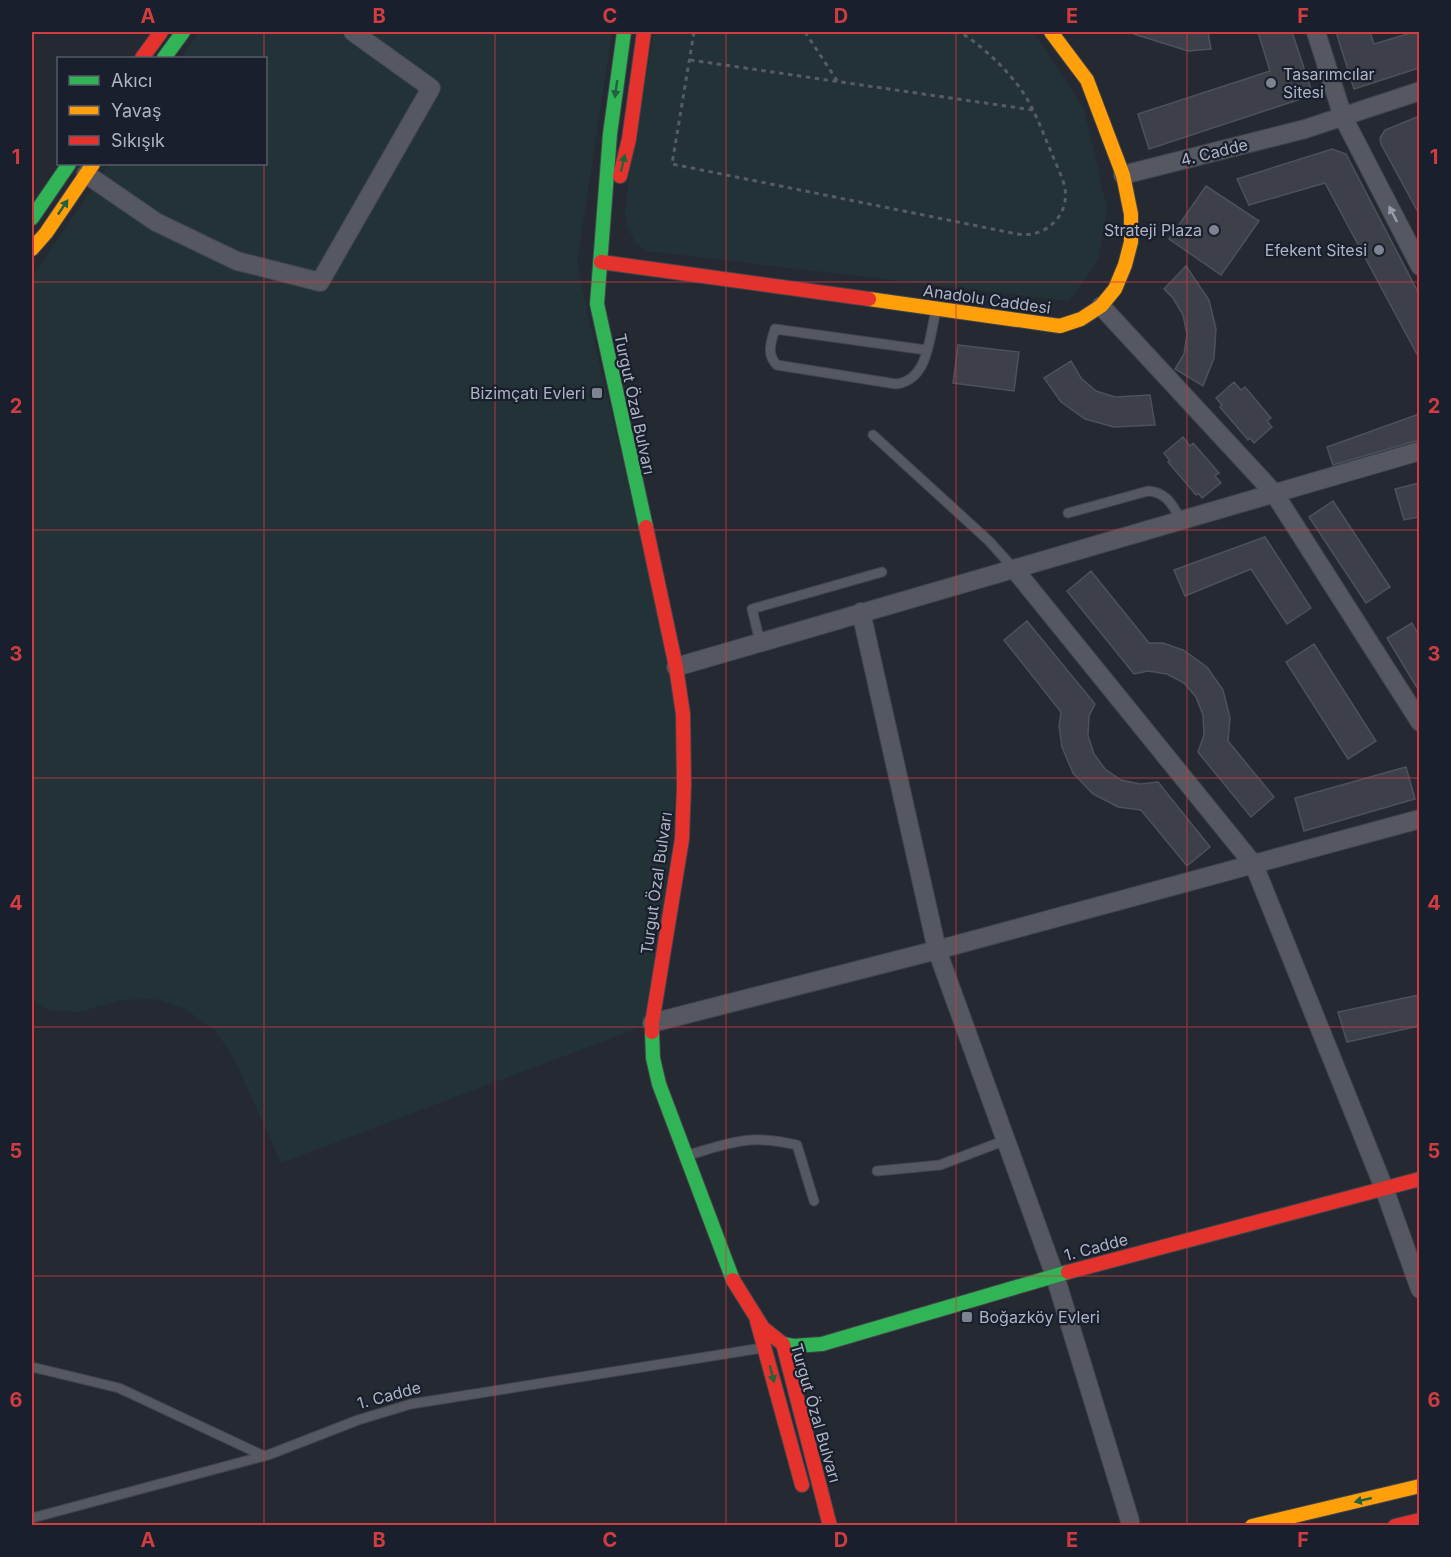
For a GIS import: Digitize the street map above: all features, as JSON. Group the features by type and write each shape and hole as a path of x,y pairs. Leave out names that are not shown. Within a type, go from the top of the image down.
{"street":[{"path":"143,57 161,32"},
{"path":"165,57 183,32"},
{"path":"32,249 46,233 89,169 156,222 237,261 320,282 431,88 353,32"},
{"name":"Turgut Özal Bulvarı","path":"624,32 610,134 597,304 676,667 683,714 682,839 652,1023 653,1058 659,1084 734,1282 756,1318 783,1344 831,1526"},
{"name":"Turgut Özal Bulvarı","path":"601,261 629,139 644,32"},
{"name":"Anadolu Caddesi","path":"601,261 1060,326 1081,319 1101,306 1115,289 1131,242 1131,214 1123,175 1086,80 1051,32"},
{"path":"1316,32 1343,117 1419,266"},
{"name":"4. Cadde","path":"1123,175 1305,129 1419,91"},
{"path":"32,218 68,165"},
{"path":"1101,306 1274,493 1419,722"},
{"path":"676,667 1419,451"},
{"path":"1015,570 1254,865 1384,1188 1419,1289"},
{"path":"861,612 937,950 1054,1276 1130,1521"},
{"path":"652,1023 937,950 1419,819"},
{"name":"1. Cadde","path":"783,1344 794,1346 822,1344 1054,1276 1419,1179"},
{"name":"Turgut Özal Bulvarı","path":"756,1318 806,1501"},
{"path":"1252,1526 1419,1486"},
{"path":"1395,1526 1419,1520"}],"lane":[{"path":"926,350 775,329 770,350 771,358 777,365 896,384 903,383 916,376 922,365 926,350 936,309"},
{"path":"873,435 988,541 1015,570"},
{"path":"1068,513 1154,491 1168,499 1182,520"},
{"path":"760,642 752,609 882,572"},
{"path":"686,1156 750,1139 797,1145 814,1201"},
{"path":"877,1171 940,1165 1006,1140"},
{"name":"1. Cadde","path":"32,1518 264,1456 378,1413 411,1404 765,1347"},
{"path":"32,1367 119,1389 264,1456"}],"path":[{"path":"694,32 672,164 1027,236 1041,233 1052,226 1065,201 1064,184 1033,110 1018,86 992,56 960,32"},
{"path":"805,32 838,82"},
{"path":"690,60 1033,110"}],"shaded area":[{"path":"199,32 612,32 577,263 683,714 652,1023 281,1163 233,1057 216,1032 184,1008 154,999 122,1000 80,1012 48,1010 32,1001 32,277 108,165 267,165 267,57 182,57"},
{"path":"654,32 1030,32 1037,37 1084,109 1107,208 1098,261 1069,301 646,251 635,242 628,229 625,213 630,167"}],"building":[{"path":"1135,32 1208,32 1211,49 1188,51 1134,34"},
{"name":"Tasarımcılar Sitesi","path":"1258,32 1292,32 1313,95 1149,149 1138,114 1270,71"},
{"path":"1336,32 1370,32 1374,44 1419,32 1419,68 1354,89"},
{"path":"1419,116 1419,214 1381,144 1380,138 1385,130"},
{"name":"Efekent Sitesi","path":"1332,149 1346,154 1419,294 1419,358 1325,183 1249,205 1237,179"},
{"name":"Strateji Plaza","path":"1206,186 1259,221 1221,275 1169,239"},
{"path":"1186,266 1209,300 1216,329 1214,358 1203,386 1175,369 1184,354 1187,334 1183,315 1173,298 1164,289"},
{"path":"958,345 1019,352 1014,391 953,383"},
{"path":"1071,361 1081,378 1096,391 1115,397 1150,395 1155,425 1114,427 1085,419 1061,402 1044,378"},
{"path":"1234,382 1241,390 1245,387 1271,418 1267,421 1272,427 1254,443 1250,438 1248,440 1220,407 1222,405 1216,398"},
{"path":"1419,414 1419,440 1333,465 1327,447"},
{"path":"1183,437 1190,446 1193,443 1219,473 1215,476 1221,483 1202,498 1199,494 1196,495 1168,462 1170,461 1164,453"},
{"path":"1419,483 1419,517 1404,520 1395,489"},
{"path":"1333,501 1390,587 1366,603 1309,517"},
{"path":"1265,537 1311,608 1287,624 1251,569 1185,596 1174,570"},
{"path":"1091,571 1149,643 1163,643 1183,650 1207,667 1223,690 1230,718 1228,741 1274,797 1251,817 1198,752 1204,735 1203,715 1196,697 1184,683 1167,674 1148,671 1134,674 1067,591"},
{"path":"1027,621 1095,704 1089,716 1088,736 1094,754 1105,769 1121,780 1140,784 1158,782 1210,847 1187,866 1141,810 1118,807 1093,794 1073,773 1062,747 1059,726 1061,712 1004,640"},
{"path":"1412,623 1419,636 1419,691 1387,638"},
{"path":"1314,644 1376,741 1348,759 1286,662"},
{"path":"1406,767 1415,799 1304,831 1295,798"},
{"path":"1419,995 1419,1026 1347,1042 1338,1012"}],"traffic: fast":[{"path":"165,57 183,32"},
{"path":"624,32 610,134 597,304 646,527"},
{"path":"32,218 68,165"},
{"path":"652,1032 653,1058 659,1084 733,1280"},
{"path":"783,1344 794,1346 822,1344 1068,1272"}],"traffic: slow":[{"path":"869,299 1060,326 1081,319 1101,306 1115,289 1131,242 1131,214 1123,175 1087,80 1051,32"},
{"path":"32,249 46,233 92,165"},
{"path":"1252,1526 1420,1486"}],"traffic: jam":[{"path":"143,57 161,32"},
{"path":"620,176 629,139 644,32"},
{"path":"601,262 869,299"},
{"path":"646,527 676,667 683,714 684,785 682,839 652,1032"},
{"path":"1068,1272 1420,1179"},
{"path":"733,1280 763,1328 783,1344 830,1526"},
{"path":"757,1321 802,1485"},
{"path":"1395,1526 1420,1520"}],"place":[{"name":"Tasarımcılar Sitesi","path":"1271,83"},
{"name":"Strateji Plaza","path":"1214,230"},
{"name":"Efekent Sitesi","path":"1379,250"},
{"name":"Bizimçatı Evleri","path":"597,393"},
{"name":"Boğazköy Evleri","path":"967,1317"}]}
